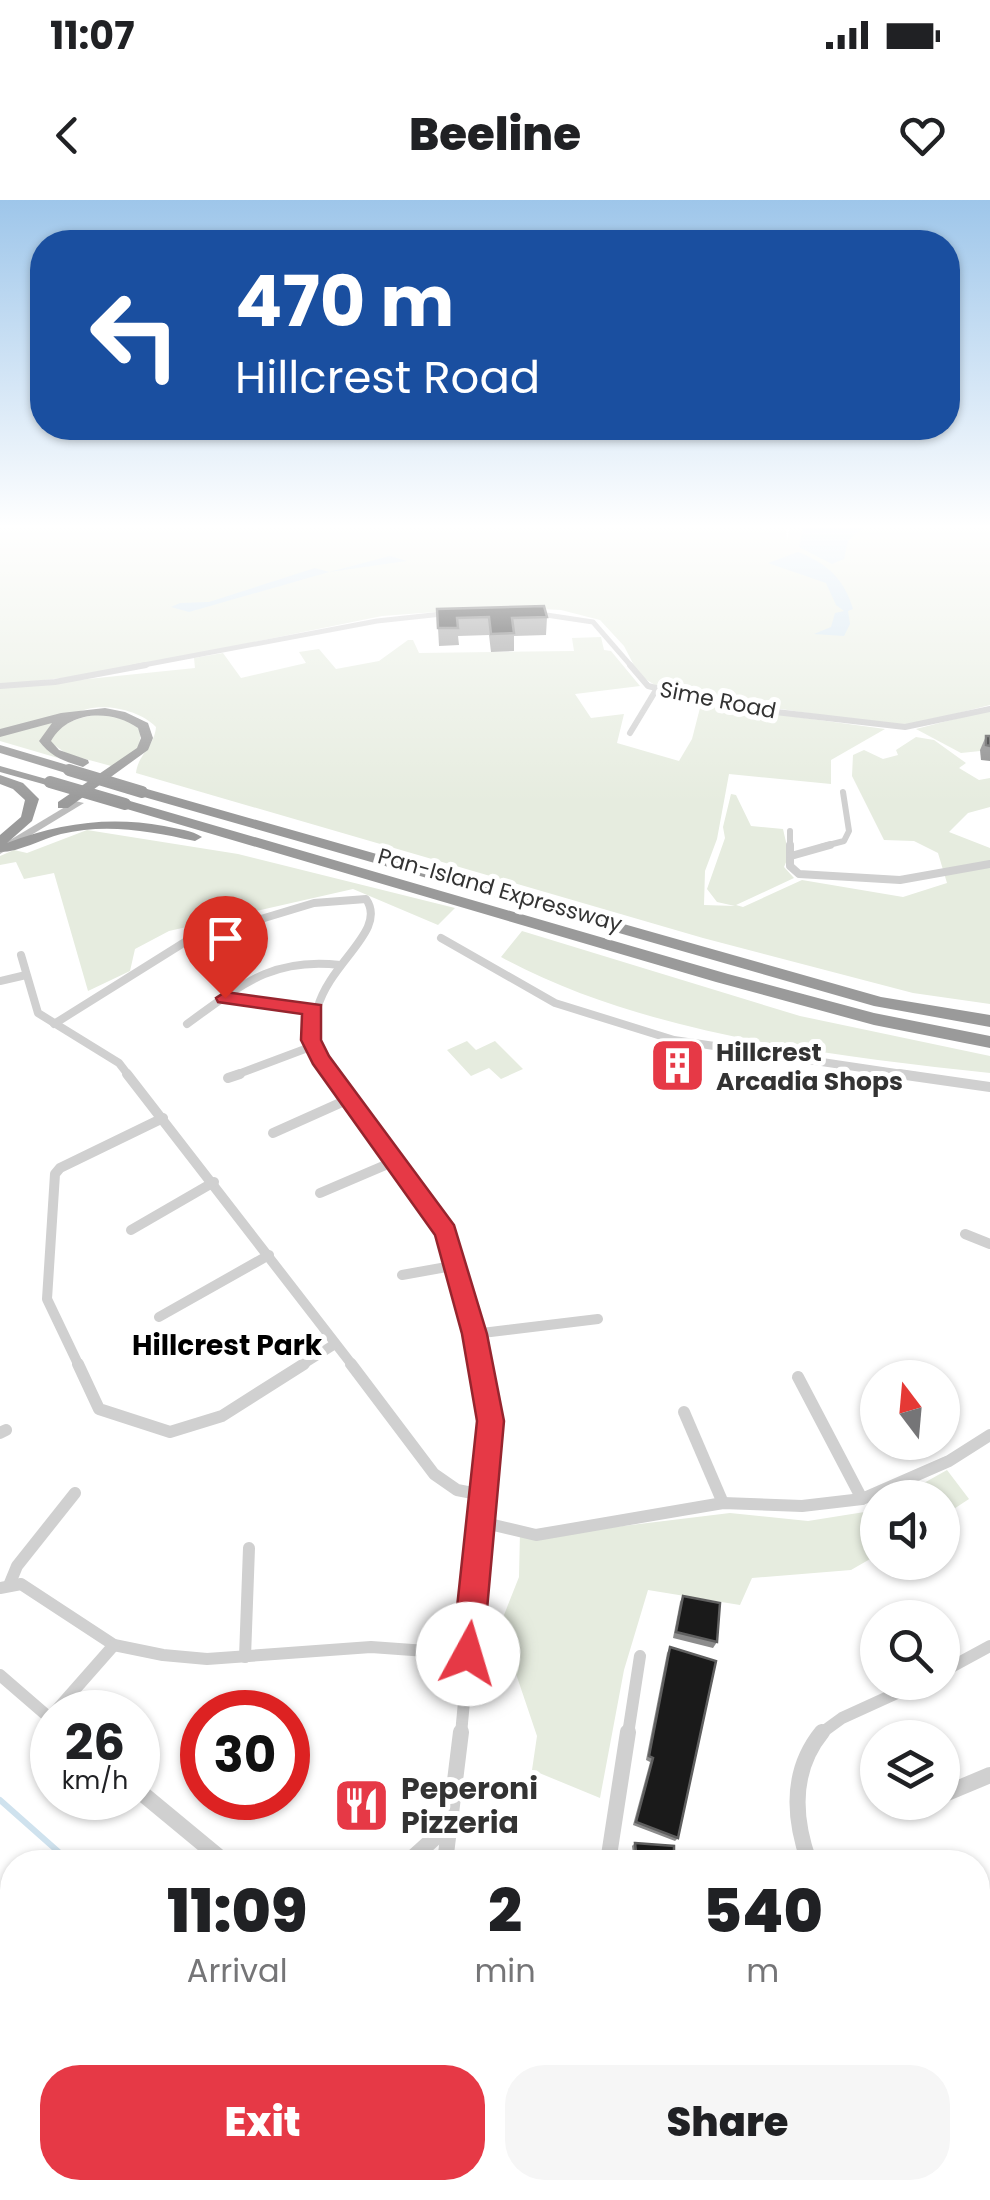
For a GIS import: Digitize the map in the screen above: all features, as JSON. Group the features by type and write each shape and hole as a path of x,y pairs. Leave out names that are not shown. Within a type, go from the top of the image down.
{"highway":[{"path":"0,733 94,708 124,708 146,715 154,724 151,744 141,757 79,803"},
{"path":"64,805 142,750 147,738 144,726 123,714 102,712 68,719 48,732 45,741 50,749 84,762 146,786"},
{"name":"Pan-Island Expressway","path":"0,749 69,770 146,786 233,816 880,1002 990,1021"},
{"name":"Pan-Island Expressway","path":"0,768 874,1020 990,1042"},
{"path":"0,779 18,786 32,799 27,818 1,847"},
{"path":"1,847 60,828 116,822 297,861 319,862"}],"main road":[{"path":"1,847 64,805 79,803"},
{"path":"1,847 79,803"}],"street":[{"path":"0,686 55,682 403,617"},
{"name":"Sime Road","path":"561,617 594,622 636,673 656,690 733,707 891,727 990,709"},
{"path":"630,733 656,690"},
{"path":"791,856 844,842 849,830 843,792"},
{"path":"790,831 790,866 799,874 886,880 933,876 990,864"},
{"path":"900,888 933,876"},
{"path":"54,1024 185,942 314,902 366,898 372,918 310,1018 314,1046 446,1232 458,1265 490,1421 447,1850"},
{"path":"441,938 555,1003 674,1040 990,1086"},
{"path":"21,955 34,1008 119,1063 214,1182 434,1474 456,1490 483,1495"},
{"path":"187,1024 267,968 311,960 340,966"},
{"path":"0,981 26,975"},
{"path":"225,998 314,1010"},
{"path":"228,1078 314,1046"},
{"path":"272,1133 349,1099"},
{"path":"164,1118 60,1168 56,1174 47,1299 99,1409 170,1432 222,1416 335,1344"},
{"path":"320,1193 395,1160"},
{"path":"130,1230 214,1182"},
{"path":"966,1234 990,1244"},
{"path":"159,1317 269,1256"},
{"path":"402,1275 458,1265"},
{"path":"474,1334 598,1319"},
{"path":"798,1377 860,1494"},
{"path":"684,1412 723,1503"},
{"path":"902,1480 970,1450 990,1436"},
{"path":"970,1450 990,1449"},
{"path":"5,1586 75,1493"},
{"path":"480,1522 536,1535 723,1503 802,1506 860,1498"},
{"path":"245,1657 249,1548"},
{"path":"5,1586 21,1584 114,1645 176,1656 245,1657 371,1647 468,1654"},
{"path":"75,1690 114,1645"},
{"path":"960,1662 990,1646"},
{"path":"610,1850 640,1656"},
{"path":"0,1675 30,1699"},
{"path":"806,1850 797,1819 797,1788 803,1761 824,1730 885,1700"},
{"path":"960,1788 990,1775"},
{"path":"160,1808 211,1850"},
{"path":"421,1850 452,1822"}],"shaded area":[{"path":"0,617 375,617 97,674 0,685"},
{"path":"590,617 990,617 990,705 903,727 666,692 639,675 624,646 600,620"},
{"path":"601,637 604,650 611,651 640,686 575,694 591,718 624,714 617,743 679,761 692,739 701,704 885,729 831,760 831,784 729,774 717,839 705,871 704,905 735,906 717,902 707,889 725,838 723,827 731,794 736,795 751,826 783,829 789,855 784,867 794,878 736,905 743,907 802,880 903,897 947,883 938,853 914,841 884,840 852,776 853,755 864,750 883,759 898,755 896,750 916,737 934,740 966,763 959,768 979,780 990,778 990,807 968,813 949,832 990,848 990,1004 913,993 703,938 136,773 156,727 128,711 104,707 73,715 42,742 58,758 0,741 0,688 195,668 194,658 223,653 241,678 306,663 299,652 319,649 336,669 379,661 408,640 413,640 419,653 574,651 572,638"},
{"path":"990,710 990,750 961,753 916,729"},
{"path":"103,713 133,721 141,732 138,751 115,767 67,754 50,742 65,724"},
{"path":"87,830 238,854 455,908 438,925 353,889 169,931 135,949 130,971 88,991 54,873 24,879 16,862 0,865 0,856 14,850 27,853"},
{"path":"522,931 800,1016 990,1056 990,1073 866,1059 739,1038 615,1005 501,957"},
{"path":"467,1041 476,1050 495,1041 523,1069 501,1079 489,1068 471,1076 447,1050"},
{"path":"947,1470 955,1480 929,1480"},
{"path":"960,1487 969,1499 960,1505"},
{"path":"730,1513 808,1521 860,1513 860,1565 851,1570 752,1578 740,1605 648,1590 624,1670 600,1798 532,1770 537,1736 513,1665 504,1615 519,1577 520,1532 557,1534"}],"water":[{"path":"834,617 849,617 844,636 814,634 831,627"}],"building":[{"path":"437,617 478,617 457,618 458,628 438,628"},
{"path":"489,617 535,617 512,618 514,633 491,634"},
{"path":"683,1596 720,1603 717,1642 676,1632"},
{"path":"670,1647 716,1661 678,1838 636,1822 653,1758 649,1756"},
{"path":"635,1843 674,1846 674,1850 636,1850"}],"waterway":[{"path":"0,1800 56,1850"}],"place":[{"name":"Hillcrest Arcadia Shops","path":"677,1066"},
{"name":"Peperoni Pizzeria","path":"362,1805"}],"district":[{"name":"Hillcrest Park","path":"227,1345"}],"route":[{"path":"225,998 314,1010 310,1018 311,1040 320,1059 446,1232 458,1265 490,1404 468,1654"}]}
